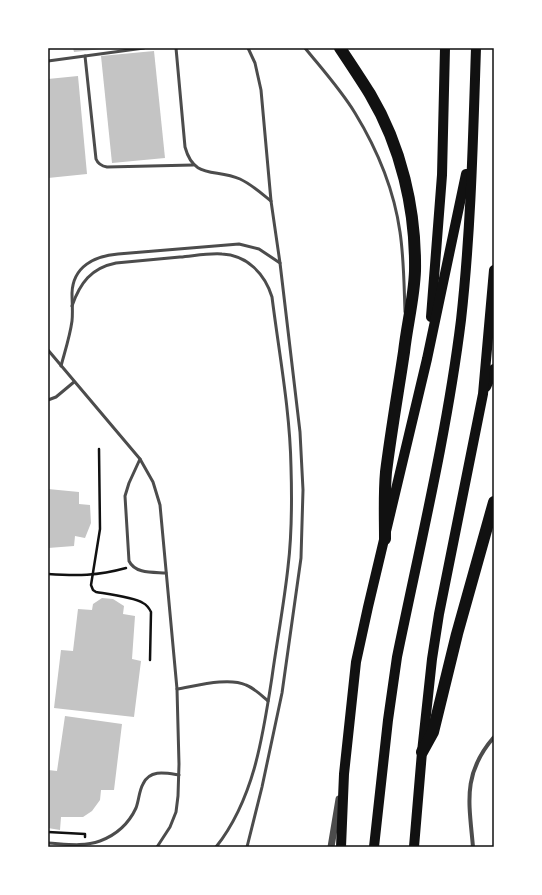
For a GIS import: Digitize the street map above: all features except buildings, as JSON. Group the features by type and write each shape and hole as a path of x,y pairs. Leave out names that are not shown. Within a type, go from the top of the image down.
{"highway":[{"path":"340,48 370,95 382,118 399,161 408,193 415,245 413,298 405,341 386,473 385,538"},
{"path":"422,752 433,732 457,634 494,502"}],"main road":[{"path":"427,360 442,175 445,48"},
{"path":"374,847 392,688 400,642 443,436 460,321 465,278 476,48"},
{"path":"341,847 344,774 356,662 427,360 472,145"},
{"path":"414,847 422,752 439,614 483,394 494,270"},
{"path":"483,394 494,368"}],"street":[{"path":"473,847 468,796 473,772 483,750 494,737"},
{"path":"331,847 344,774"}],"lane":[{"path":"48,61 144,48"},
{"path":"176,48 184,147 189,160 193,165 203,171 239,178 247,182 271,201"},
{"path":"247,847 262,787 282,693 297,592 303,524 300,432 280,263 271,201 259,76 248,48"},
{"path":"304,48 341,92 355,113 368,135 388,181 395,206 403,256 405,341"},
{"path":"85,56 96,159 100,165 107,167 193,165"},
{"path":"61,366 69,338 72,292 76,278 90,261 104,255 239,244 259,250 280,263"},
{"path":"72,306 82,284 99,268 116,263 223,254 240,258 248,262 266,281 272,297 290,435 291,501 288,567 259,751 248,790 231,826 216,847"},
{"path":"48,350 140,459 147,470 157,493 160,505 177,689 178,796 176,812 170,827 157,847"},
{"path":"48,357 54,357"},
{"path":"48,400 56,397 74,382"},
{"path":"140,459 125,496 129,561 132,567 137,570 166,573"},
{"path":"177,689 224,682 238,682 252,687 268,701"},
{"path":"48,843 85,845 110,836 125,824 131,816 136,808 143,784 146,779 155,773 161,772 178,775"}],"path":[{"path":"99,449 100,529 91,585 93,590 96,592 136,600 148,607 151,612 150,660"},
{"path":"48,574 93,575 109,573 132,567"}]}
